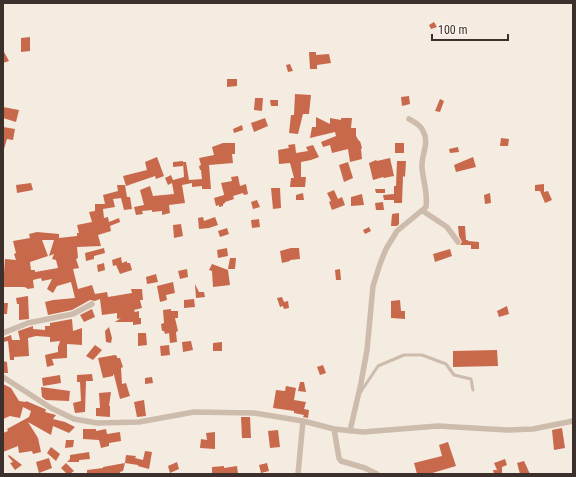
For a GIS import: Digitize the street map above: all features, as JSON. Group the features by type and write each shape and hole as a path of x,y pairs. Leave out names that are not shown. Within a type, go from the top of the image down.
{"street":[{"path":"350,431 367,350 374,286 380,264 386,249 397,231 426,207 427,197 422,167 426,148 426,139 424,131 419,125 409,119"},
{"path":"423,211 447,227 458,242"},
{"path":"3,333 28,322 73,314 92,304"},
{"path":"3,378 51,408 74,419 97,423 139,422 194,412 254,413 303,421 334,429 363,432 438,426 507,430 533,429 573,420"},
{"path":"298,474 303,421"},
{"path":"334,429 339,458 341,461 364,468 377,474"}],"lane":[{"path":"358,396 378,366 404,355 422,355 446,364 454,375 471,380 473,390"}],"building":[{"path":"434,22 437,27 431,29 429,25"},
{"path":"30,37 30,51 21,52 21,38"},
{"path":"3,50 9,61 3,63"},
{"path":"309,52 316,52 316,55 329,54 331,63 317,65 317,69 310,69"},
{"path":"290,64 293,71 288,72 286,65"},
{"path":"227,79 237,79 237,86 227,87"},
{"path":"295,94 311,95 309,114 303,114 298,134 289,133 291,115 294,115"},
{"path":"409,96 410,104 402,106 401,97"},
{"path":"255,98 263,98 262,111 254,110"},
{"path":"440,99 444,101 440,112 435,111"},
{"path":"270,100 278,100 278,106 271,106"},
{"path":"3,107 19,110 16,122 3,118"},
{"path":"316,117 330,124 330,118 341,120 341,118 352,118 351,128 356,128 356,136 360,141 362,148 362,159 350,162 348,149 332,153 330,145 323,147 321,142 336,136 335,132 310,138 312,127 316,127"},
{"path":"265,118 268,126 254,132 251,123"},
{"path":"242,125 243,130 234,133 233,129"},
{"path":"3,127 15,129 13,140 7,139 4,149 3,149"},
{"path":"501,138 509,139 508,146 500,146"},
{"path":"223,143 235,143 235,154 232,154 233,163 209,165 211,189 202,189 202,186 192,187 192,183 182,185 185,203 169,205 170,213 162,215 162,211 152,212 152,210 142,211 143,214 136,215 134,207 144,205 140,190 150,186 153,196 174,194 172,183 168,185 165,178 171,175 173,180 184,177 183,162 186,162 189,180 202,179 199,158 214,155 212,147"},
{"path":"395,143 404,143 404,153 395,153"},
{"path":"295,144 296,153 308,151 306,147 313,145 319,157 301,162 301,177 306,177 305,187 290,187 291,178 294,178 290,163 279,164 278,150 289,148 288,145"},
{"path":"458,147 459,152 450,153 449,149"},
{"path":"157,157 164,176 156,179 155,176 126,186 123,176 147,170 145,162"},
{"path":"473,157 476,167 456,172 454,165"},
{"path":"390,158 394,176 373,180 369,163 376,160"},
{"path":"183,161 183,166 173,167 173,162"},
{"path":"397,161 406,161 405,177 403,176 402,203 394,203 394,200 384,200 383,195 394,194 394,186 396,186"},
{"path":"348,162 353,178 344,182 339,165"},
{"path":"238,176 240,186 246,184 248,194 244,195 243,193 233,196 234,199 225,202 223,206 216,206 214,198 224,195 221,183 232,181 231,177"},
{"path":"31,183 33,190 17,193 16,185"},
{"path":"544,184 544,192 548,191 552,200 545,203 540,191 535,191 535,185"},
{"path":"117,185 125,185 127,197 130,197 132,209 124,210 121,198 113,199 115,207 103,209 104,218 108,217 109,222 119,218 120,222 110,226 111,231 98,235 101,246 77,247 78,258 76,259 79,268 73,269 78,289 92,285 95,294 107,292 108,297 132,293 131,289 142,289 143,300 140,300 142,308 134,310 135,312 139,311 141,324 133,325 133,322 115,322 121,318 117,319 117,313 102,315 100,299 95,301 90,300 72,310 48,315 45,302 75,298 71,282 57,286 53,293 47,289 52,279 42,281 41,278 33,280 34,288 27,289 24,287 3,287 5,259 16,260 13,241 30,238 29,234 37,232 59,234 59,238 77,236 77,233 79,233 77,225 92,222 89,212 95,211 95,204 105,204 103,195 118,191","holes":["42,240 54,240 49,256 54,254 52,259 56,260 58,268 35,272 35,270 31,270 30,262 48,256"]},
{"path":"271,188 280,188 281,208 273,209"},
{"path":"375,189 385,189 385,193 376,193"},
{"path":"334,190 338,199 342,197 345,205 332,210 329,202 331,201 327,193"},
{"path":"303,193 304,200 296,200 296,195"},
{"path":"490,193 491,203 485,204 484,195"},
{"path":"362,194 364,205 351,206 351,197"},
{"path":"257,200 260,207 253,209 251,202"},
{"path":"383,202 384,210 376,210 375,203"},
{"path":"399,213 399,224 397,226 391,226 392,214"},
{"path":"203,217 204,221 215,217 218,225 199,229 198,218"},
{"path":"259,219 260,227 252,228 251,220"},
{"path":"181,224 183,236 174,238 173,225"},
{"path":"458,226 465,226 466,240 479,242 479,249 471,249 471,245 460,245 462,242 459,236"},
{"path":"369,227 371,231 365,234 363,230"},
{"path":"227,228 229,234 220,237 218,231"},
{"path":"104,248 105,253 94,256 94,259 86,261 85,253"},
{"path":"227,248 228,256 218,258 217,250"},
{"path":"291,248 299,248 300,259 282,263 280,251"},
{"path":"450,249 452,256 435,262 433,254"},
{"path":"121,257 122,263 127,261 127,263 130,263 132,270 120,274 116,265 113,266 112,260"},
{"path":"230,258 236,258 235,269 228,269"},
{"path":"104,263 105,270 98,272 97,265"},
{"path":"212,264 228,270 230,285 213,287 212,271 209,270"},
{"path":"187,269 188,277 180,279 178,271"},
{"path":"340,269 341,280 336,280 335,270"},
{"path":"156,274 158,282 147,284 146,277"},
{"path":"173,282 175,293 166,295 167,300 160,302 157,286"},
{"path":"195,284 199,292 204,292 205,297 196,298"},
{"path":"28,296 29,319 19,320 19,304 17,304 16,298"},
{"path":"282,297 284,302 288,301 289,308 284,309 283,306 280,307 277,298"},
{"path":"194,299 195,307 184,308 184,300"},
{"path":"400,300 401,311 405,311 405,319 391,318 391,301"},
{"path":"3,303 8,303 7,314 3,314"},
{"path":"507,306 509,314 499,317 497,311"},
{"path":"92,309 95,317 84,322 80,315"},
{"path":"171,309 171,311 178,311 178,318 175,318 178,331 176,332 177,342 170,343 169,333 165,334 164,331 162,331 161,324 164,323 163,310"},
{"path":"72,319 73,331 82,328 82,345 67,344 67,358 52,359 54,365 47,367 45,355 58,352 60,341 50,342 50,337 36,336 28,338 29,356 14,357 14,360 10,360 8,341 3,342 3,338 11,335 12,340 20,340 18,331 33,326 33,329 45,330 45,326 50,326 50,323"},
{"path":"109,327 112,338 111,343 106,342 105,331"},
{"path":"138,333 146,333 147,345 138,346"},
{"path":"191,341 193,350 183,352 182,342"},
{"path":"222,342 222,351 213,351 213,343"},
{"path":"95,345 102,350 93,360 86,356"},
{"path":"169,345 170,355 161,356 160,346"},
{"path":"497,350 498,366 453,367 453,351"},
{"path":"115,355 117,358 120,358 123,367 121,368 122,384 126,383 130,396 120,399 114,375 113,374 113,376 103,378 98,358"},
{"path":"3,361 7,362 8,373 3,373"},
{"path":"323,365 326,373 320,375 317,367"},
{"path":"92,374 93,381 86,381 85,412 75,413 73,403 81,401 80,382 77,382 77,375"},
{"path":"60,375 61,383 43,386 42,378"},
{"path":"152,377 153,383 145,384 145,378"},
{"path":"300,382 304,382 306,392 298,391"},
{"path":"3,384 11,388 19,401 26,401 45,409 45,412 56,415 53,419 65,422 75,427 69,433 53,426 51,435 28,422 38,438 41,452 33,454 32,451 19,453 18,446 3,452 3,433 8,431 7,429 29,417 31,411 23,407 20,418 10,416 3,419"},
{"path":"286,386 296,388 294,400 306,402 304,409 309,410 308,418 303,417 304,415 294,413 294,411 273,408 276,390 285,391"},
{"path":"41,387 70,391 69,401 46,400 42,397"},
{"path":"111,392 109,406 110,417 96,416 96,408 100,408 99,393"},
{"path":"144,400 146,416 137,417 134,402"},
{"path":"241,417 250,417 251,438 242,438"},
{"path":"562,428 565,448 554,450 552,430"},
{"path":"83,429 96,429 96,431 106,429 107,434 120,432 121,441 109,443 109,446 101,448 99,440 83,439"},
{"path":"278,430 280,447 270,448 268,431"},
{"path":"215,432 215,449 200,448 201,439 207,440 206,433"},
{"path":"66,440 74,440 73,447 65,448"},
{"path":"448,442 456,466 429,474 417,474 414,463 442,456 439,445"},
{"path":"51,447 60,454 56,461 47,453"},
{"path":"145,451 152,452 149,469 138,465 125,463 126,455 136,456 135,458 143,460"},
{"path":"89,452 90,459 79,460 79,462 67,462 70,459 70,455"},
{"path":"9,455 22,465 15,470 10,463 13,462 8,456"},
{"path":"49,458 52,468 39,473 36,462"},
{"path":"505,459 507,465 502,467 502,474 494,474 493,470 497,470 494,463"},
{"path":"524,461 530,474 520,474 517,463"},
{"path":"177,462 179,469 170,473 168,466"},
{"path":"66,463 74,471 70,474 67,474 61,468"},
{"path":"125,463 123,471 120,472 120,474 87,474 87,470"},
{"path":"267,463 269,471 261,473 259,465"},
{"path":"224,466 224,468 237,466 238,474 212,474 212,467"}]}
